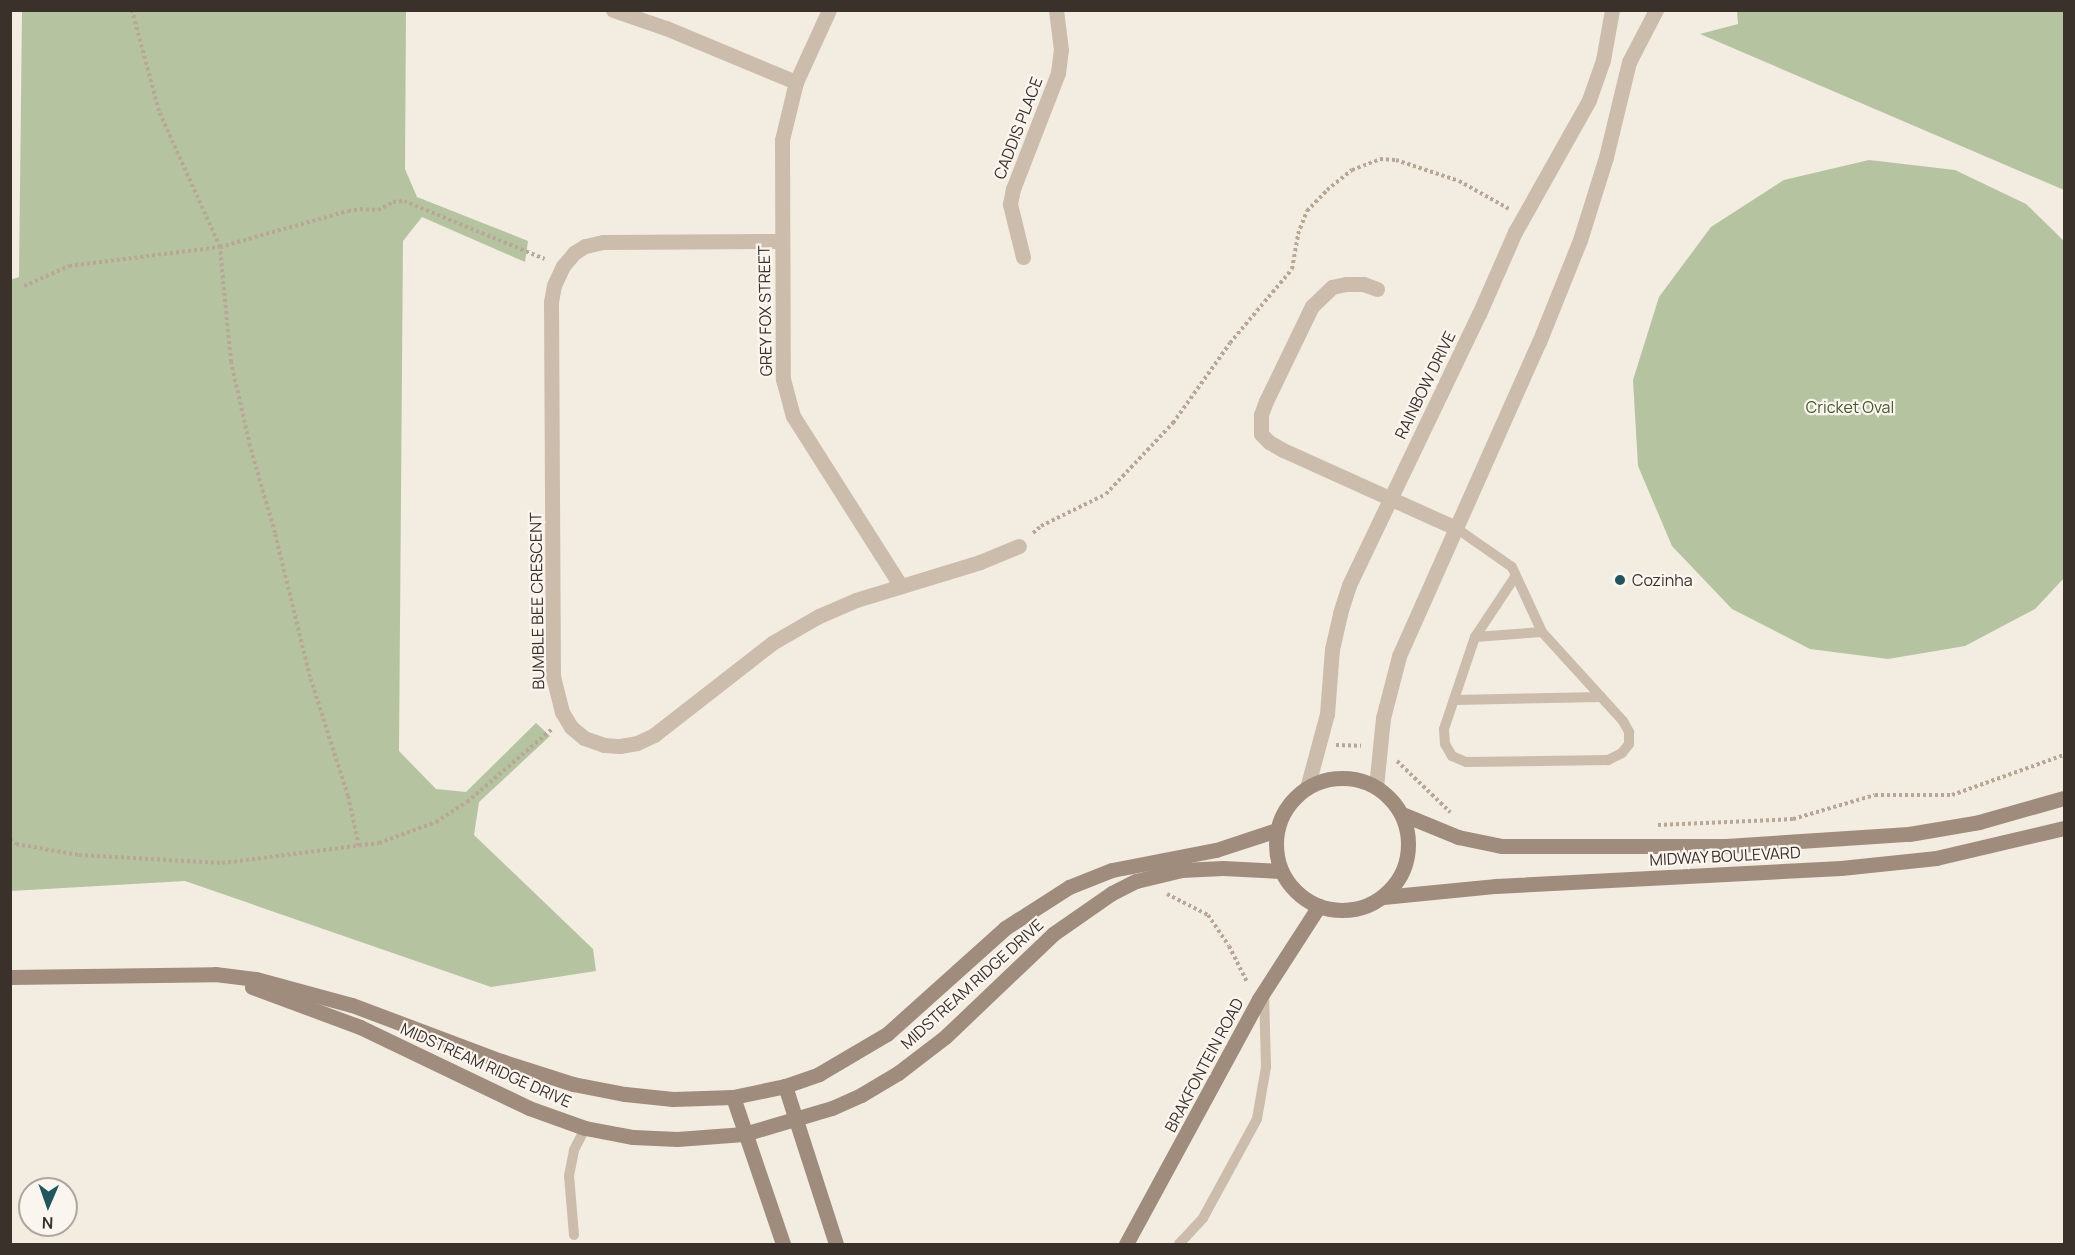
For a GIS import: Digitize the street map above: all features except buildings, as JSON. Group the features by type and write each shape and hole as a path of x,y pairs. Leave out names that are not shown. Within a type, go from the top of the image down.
{"street":[{"path":"613,10 666,28 796,82"},
{"name":"GREY FOX STREET","path":"830,10 796,82 782,140 783,379 793,416 901,586"},
{"name":"CADDIS PLACE","path":"1023,257 1010,204 1012,189 1058,73 1061,50 1056,10"},
{"name":"RAINBOW DRIVE","path":"1307,788 1327,714 1332,649 1349,585 1523,216 1589,100 1603,60 1612,10"},
{"path":"1376,787 1379,747 1390,684 1399,656 1539,342 1580,240 1595,197 1629,62 1656,10"},
{"name":"BUMBLE BEE CRESCENT","path":"781,241 603,242 585,246 573,253 563,266 554,285 551,302 554,676 557,695 566,718 584,738 612,745 637,743 654,735 772,643 793,630 836,608 980,562 1019,546"},
{"path":"1377,289 1363,284 1332,287 1312,306 1266,401 1260,425 1261,434 1269,442 1456,528"},
{"name":"MIDWAY BOULEVARD","path":"1383,897 1399,880 1407,859 1409,836 1402,814 1391,798 1376,787 1359,780 1329,779 1307,788 1291,802 1277,830 1276,850 1281,871 1300,895 1319,906 1352,910 1383,897 1496,886 1841,868 1936,858 2064,828"},
{"name":"MIDWAY BOULEVARD","path":"1402,814 1458,837 1502,846 1726,846 1909,834 1980,822 2064,798"},
{"name":"MIDSTREAM RIDGE DRIVE","path":"10,977 215,974 256,979 352,1005 573,1084 625,1094 673,1099 733,1097 784,1086 819,1074 887,1035 1005,928 1069,887 1112,870 1216,850 1277,830"},
{"name":"MIDSTREAM RIDGE DRIVE","path":"215,974 360,1028 529,1108 585,1128 633,1137 677,1139 744,1134 798,1119 861,1095 898,1073 945,1037 1053,934 1112,893 1137,881 1181,870 1223,868 1281,871"},
{"name":"BRAKFONTEIN ROAD","path":"1126,1245 1264,991 1319,906"},
{"path":"784,1086 798,1119 836,1245"},
{"path":"733,1097 783,1245"}],"lane":[{"path":"1456,528 1512,567 1542,632 1601,697 1629,732 1629,744 1622,753 1608,760 1466,762 1452,756 1445,744 1444,729 1475,637 1515,577"},
{"path":"1475,637 1542,632"},
{"path":"1454,700 1601,697"},
{"path":"1179,1245 1203,1218 1257,1119 1266,1067 1264,991"},
{"path":"574,1235 569,1176 574,1150 585,1128"}],"path":[{"path":"132,10 159,111 220,247 231,362 250,446 310,677 348,795 359,846"},
{"path":"1019,546 1041,526 1106,494 1173,423 1230,343 1292,268 1298,234 1307,211 1327,190 1352,170 1380,159 1396,160 1459,181 1523,216"},
{"path":"24,286 69,266 220,247 348,211 378,210 393,201 404,201 563,266"},
{"path":"10,839 16,844 79,855 222,863 359,846 406,835 451,812 488,787 566,718"},
{"path":"1320,743 1379,747 1408,770 1440,805 1456,815"},
{"path":"1650,825 1793,819 1875,795 1952,795 2064,755"},
{"path":"1137,881 1189,903 1208,915 1244,974 1256,1006"}],"green space":[{"path":"22,11 406,11 405,169 417,197 528,241 525,262 422,217 403,241 399,751 436,789 466,792 536,723 550,736 479,802 474,835 593,949 596,971 491,987 185,881 11,891 10,280 19,277"},
{"path":"1737,11 2064,11 2064,190 1700,34 1738,24"},
{"name":"Cricket Oval","path":"1869,160 1955,170 2026,204 2064,241 2064,578 2035,609 1965,646 1888,659 1810,649 1732,609 1672,546 1638,466 1633,380 1659,297 1711,227 1784,180"}],"place":[{"name":"Cozinha","path":"1620,580"}]}
